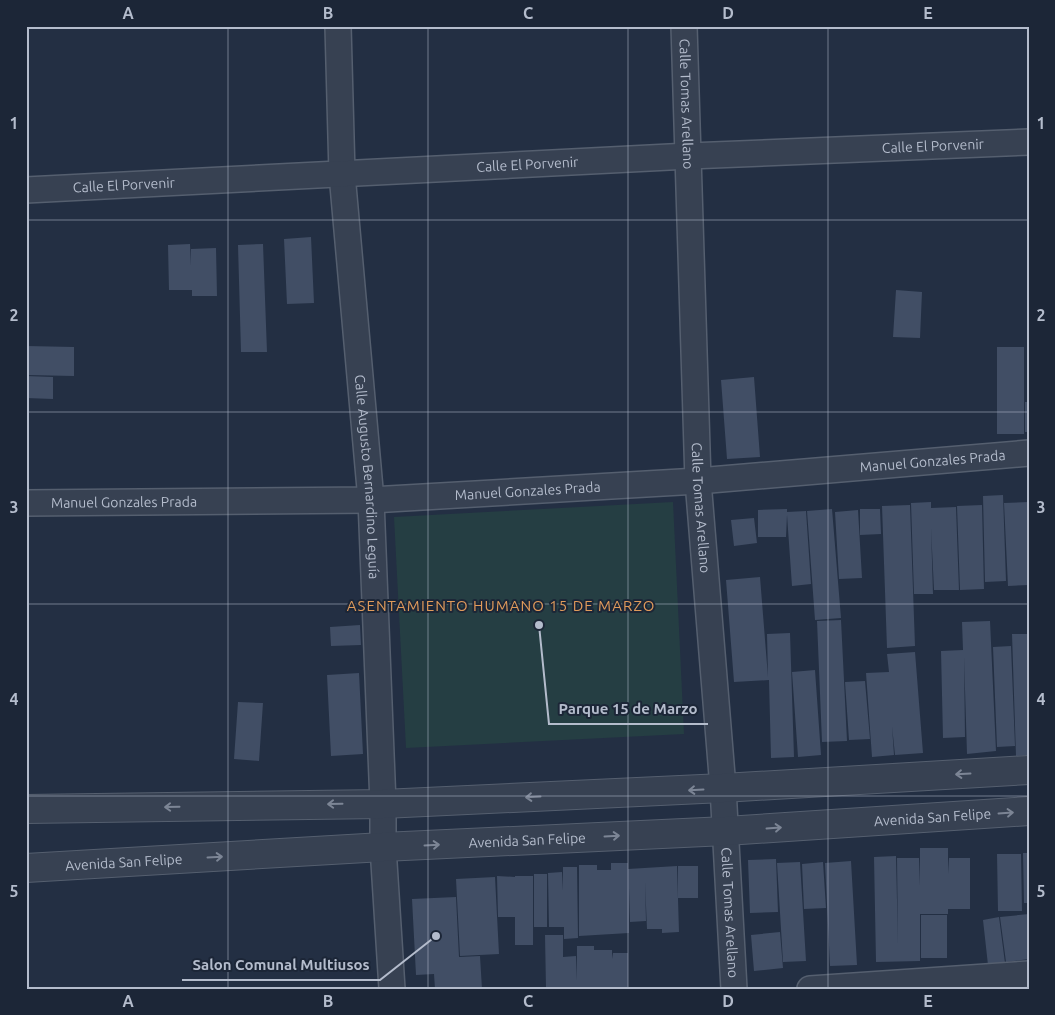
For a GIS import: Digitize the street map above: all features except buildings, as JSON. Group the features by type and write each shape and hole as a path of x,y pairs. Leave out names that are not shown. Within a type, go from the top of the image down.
{"street":[{"name":"Calle Augusto Bernardino Leguía","path":"338,26 342,174 371,500 384,847 392,989"},
{"name":"Calle Tomas Arellano","path":"684,26 698,481 723,788 734,989"},
{"name":"Calle El Porvenir","path":"26,190 689,156 1029,142"},
{"name":"Manuel Gonzales Prada","path":"26,502 371,500 698,481 1029,452"},
{"path":"26,809 383,804 723,788 1029,770"},
{"name":"Avenida San Felipe","path":"26,868 384,847 726,831 1029,811"},
{"path":"810,989 1029,974"}],"green space":[{"path":"673,502 684,734 406,748 394,517"}],"place":[{"name":"Parque 15 de Marzo","path":"539,625"},
{"name":"Salon Comunal Multiusos","path":"436,936"}],"district":[{"name":"ASENTAMIENTO HUMANO 15 DE MARZO","path":"501,605"}]}
